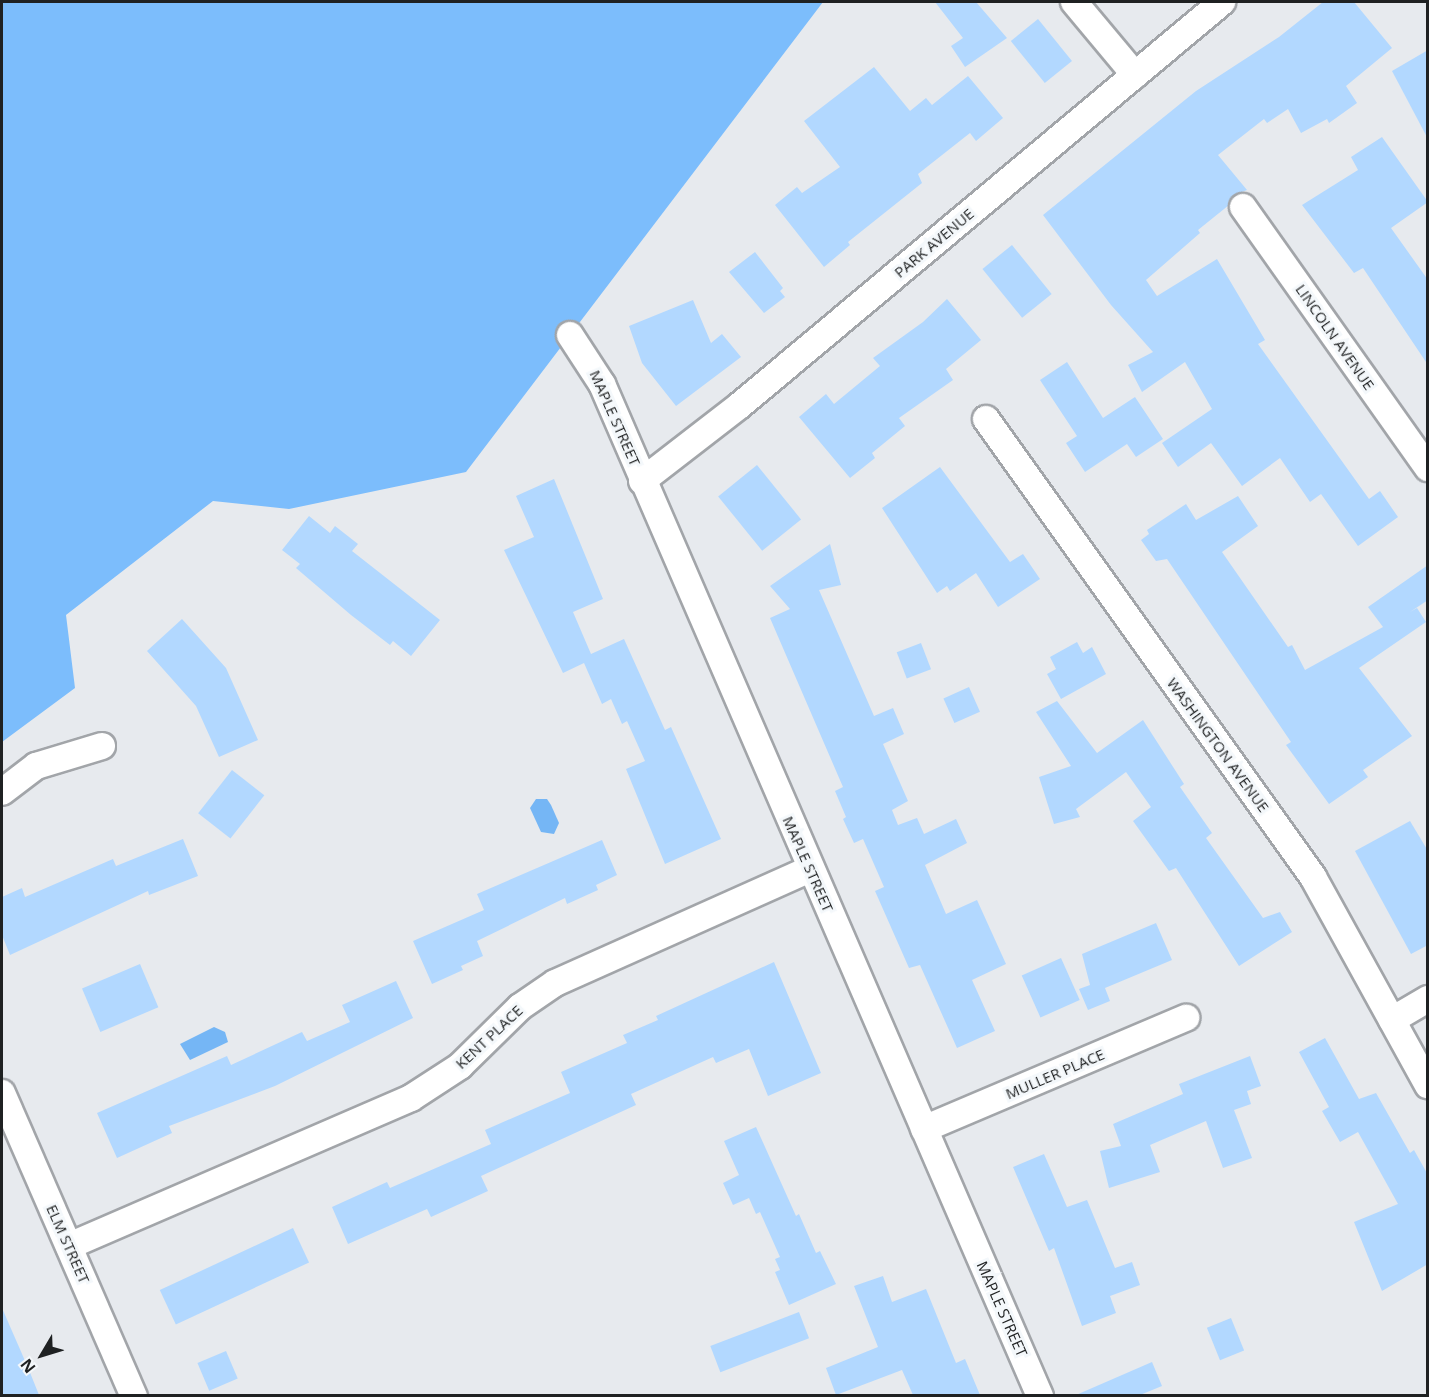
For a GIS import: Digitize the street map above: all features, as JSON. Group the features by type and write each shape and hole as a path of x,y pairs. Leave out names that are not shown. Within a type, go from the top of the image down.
{"street":[{"path":"1074,2 1135,75"},
{"name":"PARK AVENUE","path":"642,481 739,406 1222,2"},
{"name":"LINCOLN AVENUE","path":"1243,207 1428,468"},
{"name":"MAPLE STREET","path":"570,335 602,384 810,869 1040,1395"},
{"name":"WASHINGTON AVENUE","path":"986,419 1313,877 1428,1085"},
{"path":"2,792 36,766 102,746"},
{"name":"KENT PLACE","path":"69,1246 411,1098 460,1066 520,1006 555,983 810,869"},
{"path":"1392,1020 1428,999"},
{"name":"MULLER PLACE","path":"924,1129 1186,1018"},
{"name":"ELM STREET","path":"2,1093 134,1395"}],"shaded area":[{"path":"2,2 823,2 466,472 289,509 213,501 66,615 75,688 2,742"},
{"path":"536,799 547,799 551,805 559,823 554,834 541,832 530,808"},
{"path":"214,1027 225,1032 228,1042 190,1060 180,1044"}],"building":[{"path":"935,2 976,2 1007,38 965,67 951,46 963,38"},
{"path":"1323,2 1354,2 1392,48 1346,86 1357,103 1329,123 1327,119 1301,133 1288,109 1267,123 1264,119 1218,155 1247,190 1234,195 1229,205 1198,230 1200,233 1146,280 1157,296 1217,259 1265,340 1258,344 1369,499 1380,491 1398,517 1358,546 1321,494 1310,502 1280,458 1242,486 1211,443 1178,467 1162,443 1212,409 1185,362 1142,392 1128,365 1153,352 1111,305 1043,215 1196,91 1279,37"},
{"path":"1038,19 1072,61 1045,83 1011,41"},
{"path":"1428,50 1428,139 1392,71"},
{"path":"874,67 910,111 926,98 932,105 968,76 1003,118 976,141 970,133 918,174 922,183 848,242 850,245 824,267 775,205 797,187 802,193 840,167 804,121"},
{"path":"1382,137 1428,202 1391,228 1428,280 1428,365 1363,268 1354,273 1302,205 1358,170 1351,157"},
{"path":"1012,245 1052,294 1022,318 982,269"},
{"path":"755,252 783,288 780,291 785,297 764,313 729,272"},
{"path":"947,299 981,340 946,369 953,380 899,418 905,426 872,453 875,458 850,478 799,417 826,394 834,404 880,366 873,358 923,322"},
{"path":"693,300 711,343 722,334 741,357 676,406 642,363 629,326"},
{"path":"1067,362 1103,418 1135,397 1163,439 1136,457 1127,444 1085,472 1066,443 1077,436 1040,380"},
{"path":"757,465 801,519 762,551 718,496"},
{"path":"940,467 1010,562 1023,554 1040,579 998,607 976,573 950,591 947,586 937,593 882,508"},
{"path":"554,479 603,599 573,612 591,654 624,639 665,730 671,727 721,839 665,864 626,769 645,761 627,721 622,724 611,699 602,704 584,663 563,673 504,550 534,537 516,496"},
{"path":"1238,496 1258,526 1222,552 1288,647 1292,645 1305,670 1383,627 1368,607 1428,565 1428,600 1410,612 1417,608 1426,622 1359,668 1412,736 1363,770 1368,777 1329,804 1286,745 1291,742 1167,559 1156,561 1141,540 1149,534 1147,530 1186,504 1196,520"},
{"path":"309,516 330,533 335,526 358,544 352,551 440,620 411,656 393,641 390,645 351,615 296,568 300,564 282,550"},
{"path":"830,544 841,585 819,590 874,716 893,708 904,734 883,744 908,801 892,810 898,825 917,818 924,834 956,819 967,843 925,865 946,914 977,900 1006,964 972,980 995,1031 957,1048 920,965 909,968 875,891 884,887 863,839 854,843 843,819 846,817 835,791 843,787 770,618 790,609 770,586"},
{"path":"182,619 226,668 258,740 219,757 196,706 147,651"},
{"path":"1077,642 1083,653 1092,647 1106,674 1061,699 1047,674 1056,669 1050,657"},
{"path":"921,643 931,669 907,678 897,652"},
{"path":"969,687 980,712 954,723 943,698"},
{"path":"1057,701 1097,753 1143,720 1184,784 1180,787 1212,833 1206,838 1263,918 1280,912 1292,932 1239,966 1176,868 1169,871 1133,821 1151,807 1126,772 1076,809 1080,817 1054,824 1039,777 1071,766 1036,712"},
{"path":"232,770 264,795 230,839 198,813"},
{"path":"1410,821 1428,851 1428,945 1411,954 1355,851"},
{"path":"183,839 198,876 149,895 148,891 10,955 2,935 2,897 22,888 25,897 113,859 116,866"},
{"path":"602,840 617,875 596,885 598,890 567,904 565,898 477,941 483,956 461,966 463,970 432,984 413,941 484,910 477,894"},
{"path":"1156,923 1172,960 1105,988 1110,1001 1088,1010 1079,989 1090,985 1082,954"},
{"path":"1061,958 1080,1000 1040,1018 1022,975"},
{"path":"774,962 821,1073 768,1096 749,1049 716,1063 713,1057 631,1094 636,1105 481,1176 488,1191 431,1217 427,1209 348,1244 332,1207 387,1182 390,1188 491,1144 485,1130 570,1093 561,1072 627,1043 623,1035 658,1020 656,1016"},
{"path":"140,964 158,1007 100,1032 82,989"},
{"path":"396,981 413,1018 275,1086 169,1126 172,1133 117,1158 97,1113 227,1056 231,1065 302,1032 307,1041 350,1022 342,1005"},
{"path":"1325,1038 1359,1099 1376,1093 1410,1153 1414,1150 1428,1175 1428,1264 1382,1291 1354,1222 1398,1204 1358,1132 1340,1142 1322,1111 1329,1107 1299,1052"},
{"path":"1250,1056 1261,1086 1247,1091 1251,1104 1234,1110 1252,1158 1223,1168 1206,1121 1150,1145 1160,1172 1109,1188 1100,1151 1121,1146 1113,1124 1183,1094 1179,1084"},
{"path":"756,1127 796,1216 799,1214 816,1253 820,1251 836,1284 789,1305 775,1272 780,1270 775,1259 780,1257 760,1212 756,1214 749,1198 733,1205 723,1183 739,1175 724,1141"},
{"path":"1044,1154 1067,1207 1087,1200 1115,1268 1132,1262 1140,1285 1110,1296 1116,1313 1082,1326 1054,1248 1049,1251 1013,1167"},
{"path":"293,1228 309,1262 176,1325 160,1290"},
{"path":"883,1276 892,1302 926,1289 956,1363 965,1359 980,1395 913,1395 902,1370 836,1395 826,1368 878,1347 854,1286"},
{"path":"2,1308 29,1370 39,1395 2,1395"},
{"path":"799,1312 809,1338 720,1372 710,1346"},
{"path":"1231,1318 1244,1350 1220,1360 1207,1328"},
{"path":"226,1351 238,1379 209,1391 197,1363"},
{"path":"1152,1362 1162,1386 1140,1395 1076,1395"}]}
